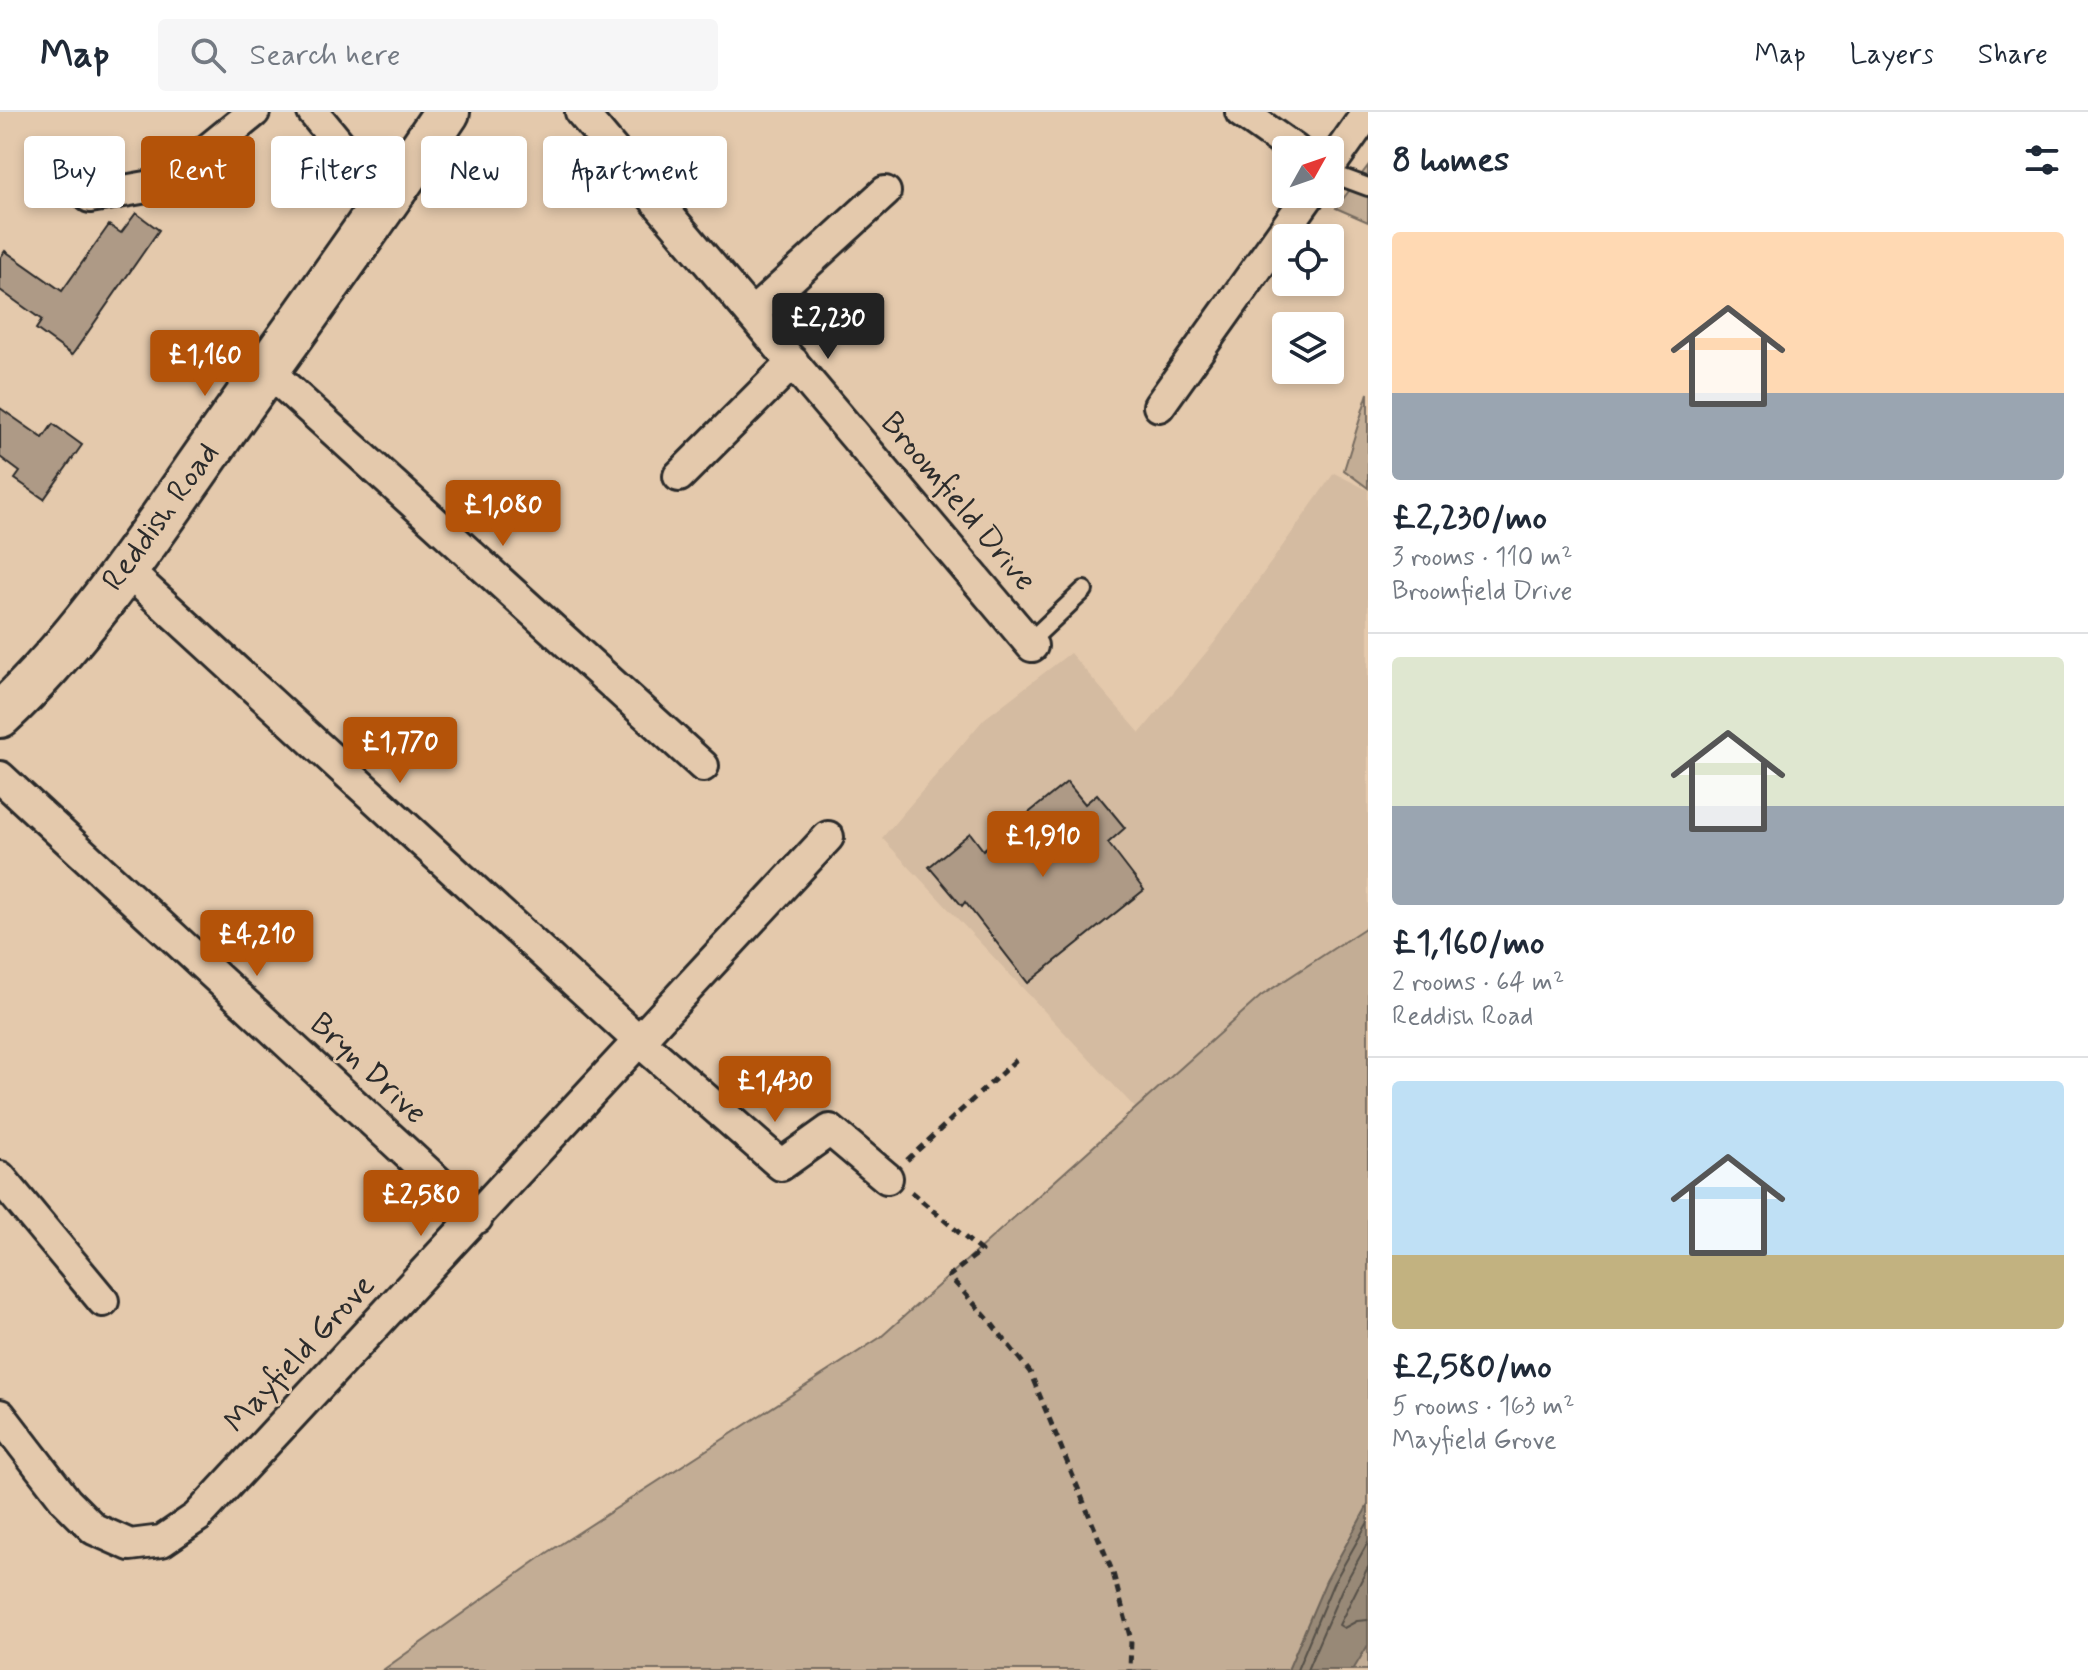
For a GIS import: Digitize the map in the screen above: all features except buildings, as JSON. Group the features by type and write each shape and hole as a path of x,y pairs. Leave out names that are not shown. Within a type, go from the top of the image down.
{"main road":[{"name":"Reddish Road","path":"405,175 447,112"},
{"name":"Reddish Road","path":"0,715 39,679 125,569 382,208"}],"street":[{"path":"125,191 158,185 178,174 254,112"},
{"path":"313,112 333,136"},
{"name":"Broomfield Drive","path":"581,112 1030,644"},
{"path":"1241,112 1275,136"},
{"path":"1344,146 1368,112"},
{"path":"753,313 885,192"},
{"path":"1159,406 1300,208"},
{"path":"679,476 793,362"},
{"path":"266,369 703,766"},
{"path":"125,569 638,1040 781,1165 830,1130 887,1178"},
{"name":"Bryn Drive","path":"0,777 477,1218"},
{"name":"Mayfield Grove","path":"0,1415 66,1501 94,1529 130,1545 162,1541 197,1517 828,837"},
{"path":"3,1186 103,1301"}],"lane":[{"path":"1344,178 1368,187"},
{"path":"1030,644 1084,590"}],"path":[{"path":"1018,1058 887,1178 918,1196 981,1251 949,1276 1030,1372 1113,1573 1131,1640 1130,1670"}],"shaded area":[{"path":"1368,166 1368,222 1336,208 1344,208 1344,198"},
{"path":"1368,393 1368,488 1344,470"},
{"path":"1334,473 1368,490 1368,948 1137,1110 882,838 984,719 1070,653 1140,733 1214,643"},
{"path":"1368,926 1368,1670 383,1670 547,1553 881,1337 1261,996"}],"water":[{"path":"1368,1505 1368,1645 1353,1670 1288,1670 1326,1581"}]}
